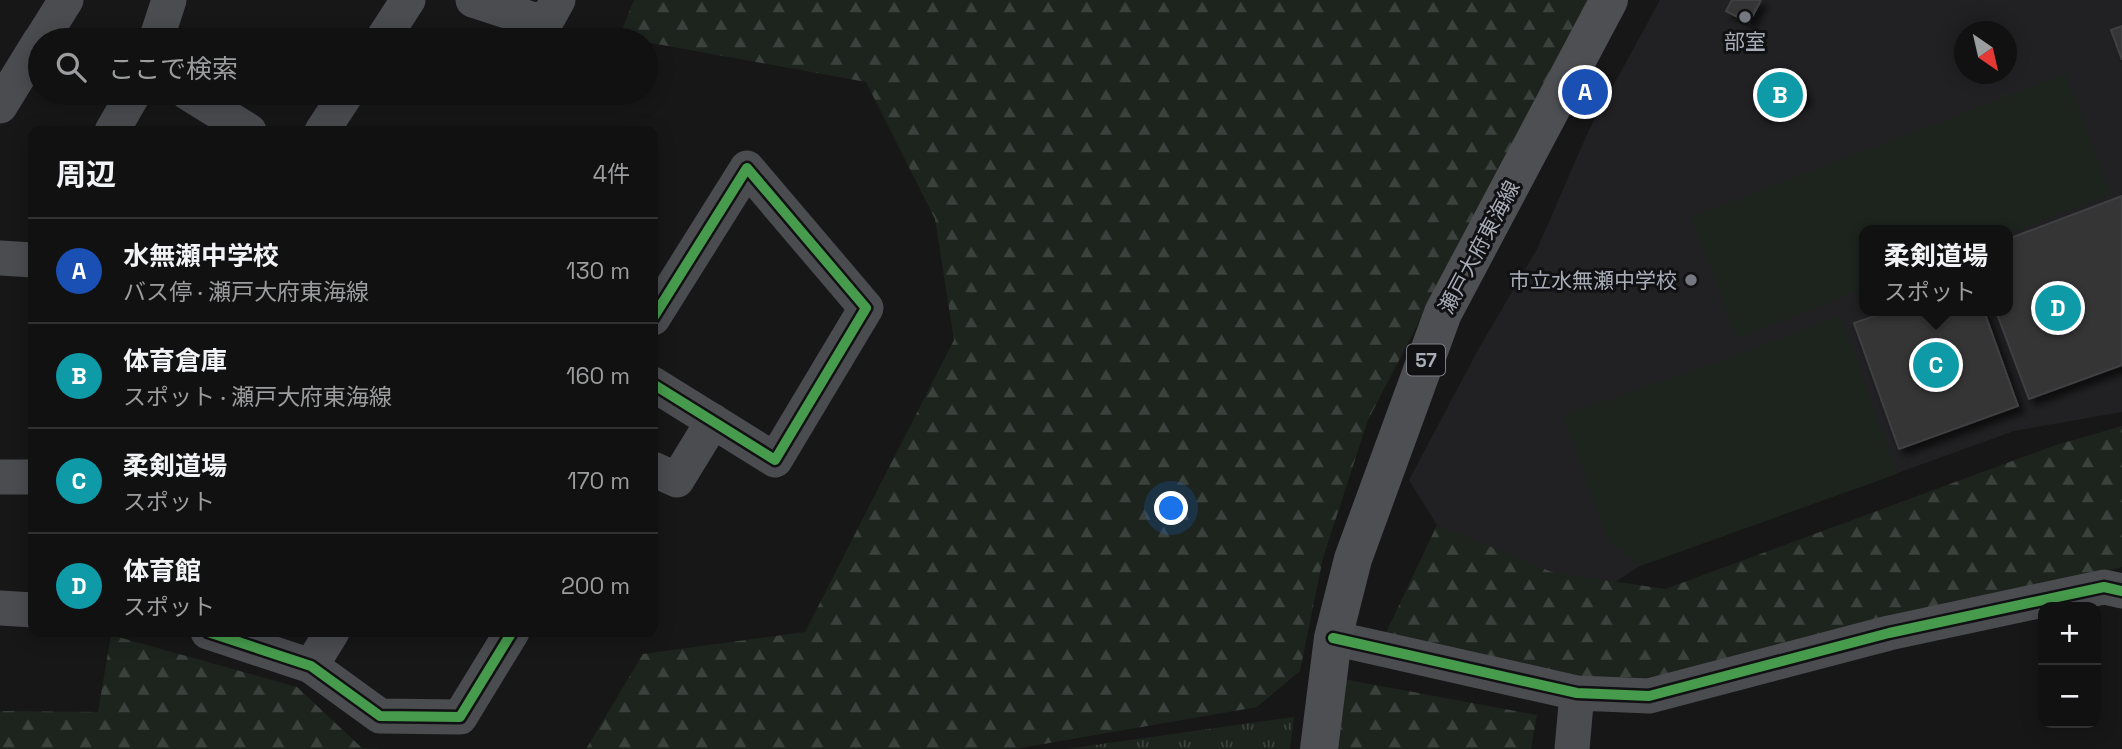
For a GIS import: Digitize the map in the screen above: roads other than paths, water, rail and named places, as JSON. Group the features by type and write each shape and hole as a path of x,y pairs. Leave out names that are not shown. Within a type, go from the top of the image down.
{"main road":[{"name":"瀬戸大府東海線","path":"1319,749 1333,638 1353,559 1443,313 1609,0"}],"street":[{"path":"49,28 66,0"},
{"path":"160,28 169,0"},
{"path":"390,28 408,0"},
{"path":"472,0 534,20 548,18 558,0"},
{"path":"0,106 28,62"},
{"path":"115,126 127,105"},
{"path":"207,105 241,126"},
{"path":"325,126 340,105"},
{"path":"658,310 747,168 866,308 775,460 658,387"},
{"path":"0,258 28,260"},
{"path":"658,471 677,480 713,421"},
{"path":"0,477 28,477"},
{"path":"1333,638 1577,694 1649,696 1889,633 2104,587 2122,591"},
{"path":"0,608 28,610"},
{"path":"223,637 311,666 380,716 460,717 509,637"},
{"path":"311,666 329,637"},
{"path":"1572,749 1577,694"}],"place":[{"name":"部室","path":"1745,17"},
{"name":"水無瀬中学校","path":"1585,92"},
{"name":"体育倉庫","path":"1780,95"},
{"name":"市立水無瀬中学校","path":"1691,280"},
{"name":"体育館","path":"2058,308"},
{"name":"柔剣道場","path":"1936,365"}]}
